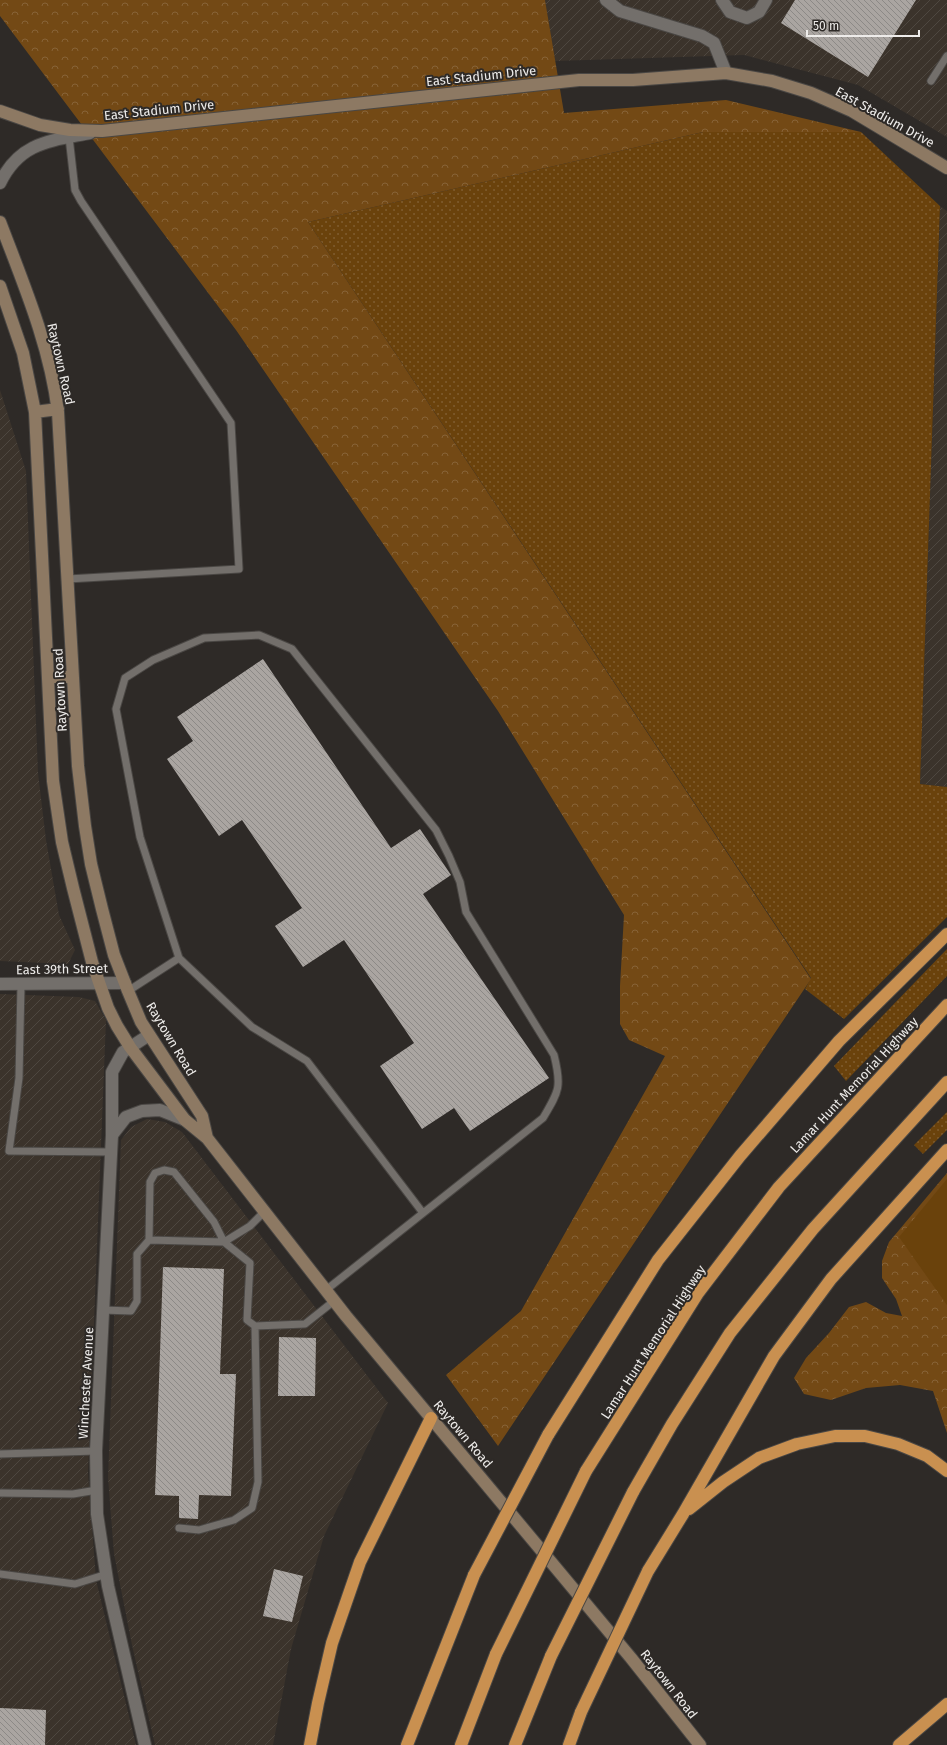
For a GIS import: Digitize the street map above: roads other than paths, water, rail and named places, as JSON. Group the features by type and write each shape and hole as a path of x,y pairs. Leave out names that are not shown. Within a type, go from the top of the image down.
{"highway":[{"path":"407,1745 474,1575 548,1435 658,1260 740,1156 839,1041 947,934"},
{"name":"Lamar Hunt Memorial Highway","path":"461,1745 496,1654 586,1471 698,1293 779,1187 947,1005"},
{"path":"515,1745 551,1656 633,1492 672,1424 730,1333 813,1229 947,1082"},
{"path":"569,1745 581,1712 648,1571 683,1514 774,1356 831,1279 947,1150"},
{"path":"310,1745 318,1702 332,1644 360,1562 431,1418"},
{"path":"683,1514 723,1482 759,1458 797,1444 836,1436 865,1436 898,1444 927,1456 947,1471"},
{"path":"899,1745 947,1704"}],"main road":[{"name":"East Stadium Drive","path":"0,111 40,125 70,130 102,130 579,80 633,80 726,74 772,81 811,93 852,111 947,168"},
{"name":"Raytown Road","path":"0,222 42,334 55,389 58,409 78,766 85,826 102,909 114,955 141,1022 202,1116 207,1138"},
{"name":"Raytown Road","path":"0,286 23,353 35,412 53,781 62,842 92,962 117,1026 130,1047 185,1120 207,1138 334,1300 631,1658 700,1745"},
{"path":"35,412 58,409"},
{"path":"48,677 73,677"}],"street":[{"path":"606,0 620,11 702,36 714,43 726,74"},
{"path":"722,0 730,12 747,18 758,12 766,0"},
{"path":"0,183 10,165 27,150 41,144 102,130"},
{"name":"East 39th Street","path":"0,984 20,985 99,983 126,987"},
{"name":"Winchester Avenue","path":"145,1745 106,1574 98,1514 96,1450 112,1152 112,1072 123,1052 149,1035"},
{"path":"112,1135 126,1117 142,1111 160,1110 185,1120"}],"lane":[{"path":"931,81 947,56"},
{"path":"68,579 239,569 232,423 81,201 75,190 69,137"},
{"path":"326,1290 423,1214 543,1118 558,1094 559,1075 554,1055 466,912 460,882 436,830 292,649 259,635 204,638 153,660 125,678 116,709 140,837 179,958 252,1028 307,1062 423,1214"},
{"path":"126,987 179,958"},
{"path":"20,985 19,1078 9,1152 112,1152"},
{"path":"104,1310 131,1311 137,1300 137,1254 150,1240 150,1182 156,1173 164,1170 174,1172 214,1222 224,1242 250,1263 247,1320 255,1326 304,1324 334,1300"},
{"path":"150,1240 224,1242 250,1226 264,1212"},
{"path":"179,1528 199,1530 234,1520 252,1508 258,1482 255,1326"},
{"path":"0,1454 96,1450"},
{"path":"0,1493 73,1494 97,1490"},
{"path":"0,1574 75,1584 106,1574"}]}
